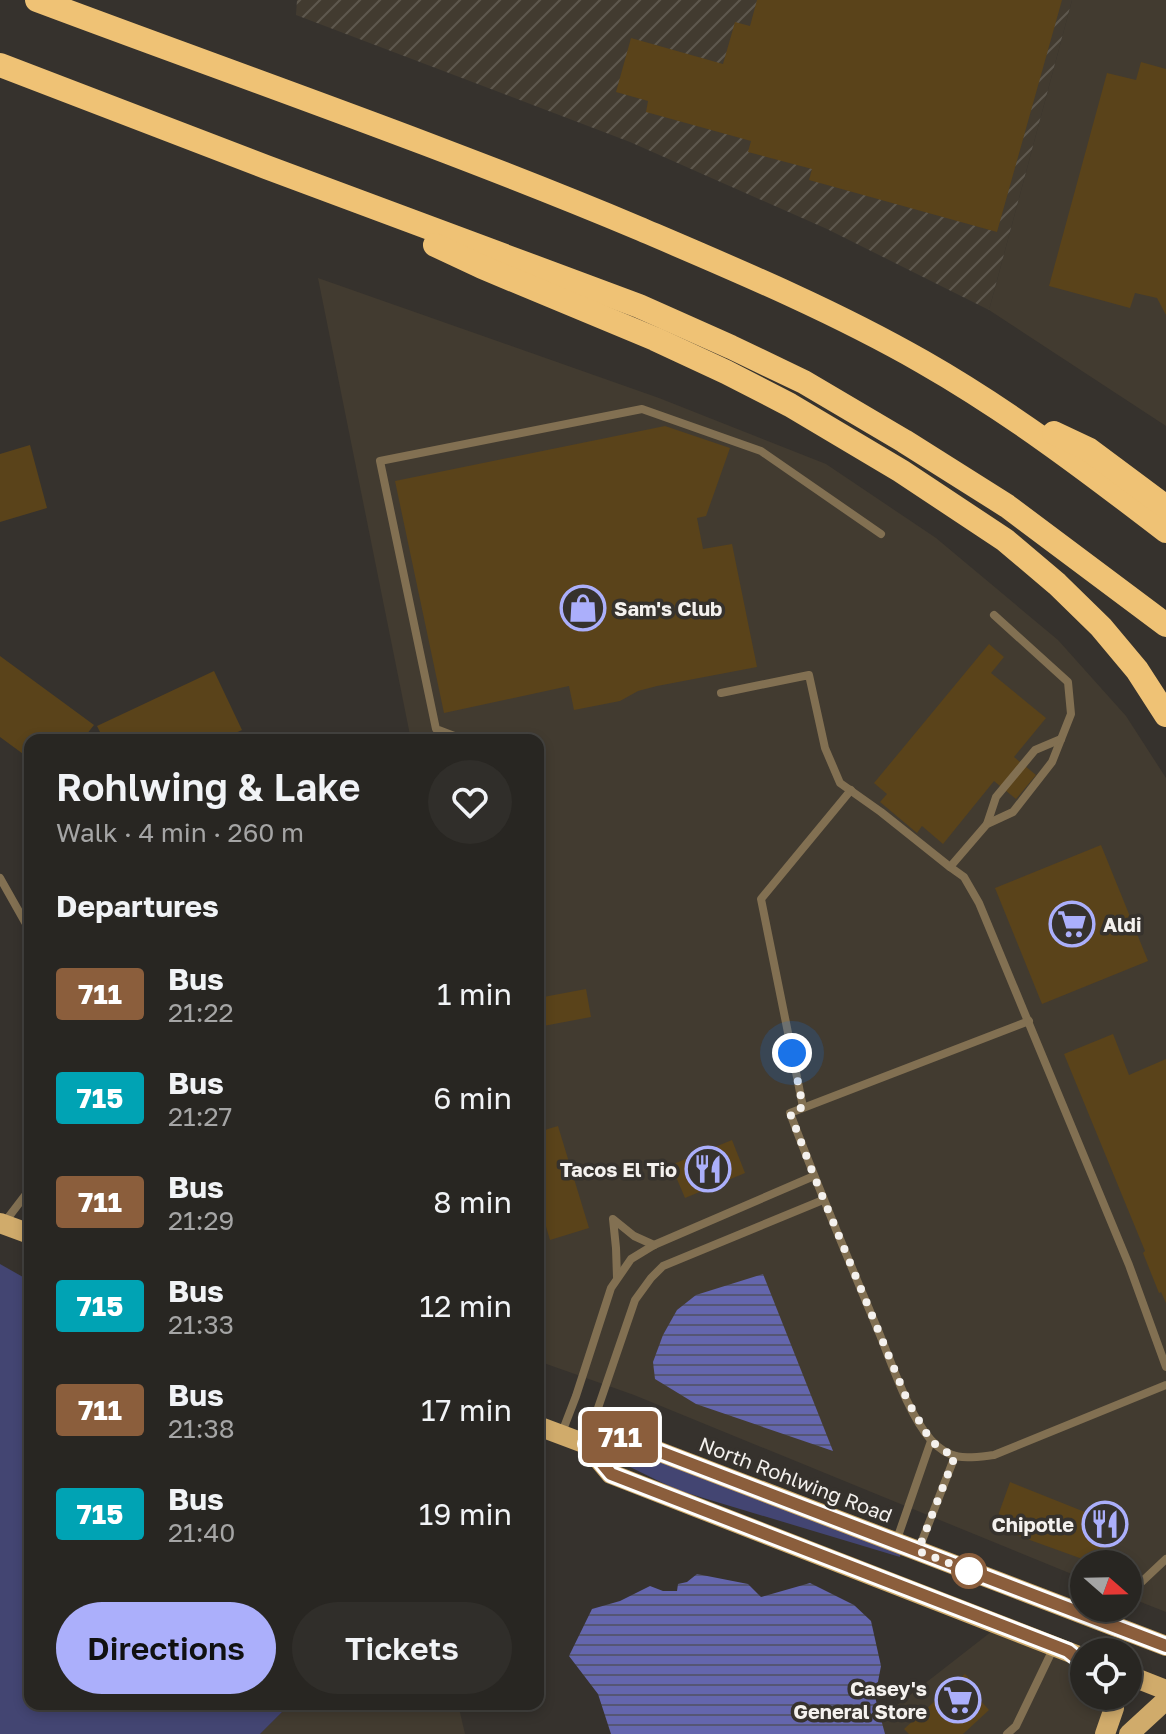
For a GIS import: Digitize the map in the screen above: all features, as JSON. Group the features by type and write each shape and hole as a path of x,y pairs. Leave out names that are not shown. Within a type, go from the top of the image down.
{"highway":[{"path":"37,0 537,186 695,252 829,314 963,386 1070,458 1166,531"},
{"path":"0,65 693,328 804,382 904,441 1007,506 1166,625"},
{"path":"266,167 482,267 726,372 790,405 901,471 1005,540 1057,584 1101,627 1137,670 1166,715"},
{"path":"963,386 1088,449 1166,507"}],"main road":[{"path":"2,1224 24,1232"},
{"name":"North Rohlwing Road","path":"544,1428 586,1444 611,1474 1070,1654"},
{"name":"North Rohlwing Road","path":"586,1444 621,1437 895,1543 1070,1601"},
{"name":"North Rohlwing Road","path":"1126,1622 1166,1646"},
{"path":"1142,1681 1166,1690"},
{"path":"1129,1734 1166,1700"},
{"path":"1105,1734 1113,1710"}],"lane":[{"path":"449,734 436,729 380,461 642,409 761,451 881,534"},
{"path":"987,824 1013,812 1052,762 1071,714 1068,682 994,615"},
{"path":"721,693 809,675 825,748 840,783 964,877 979,903 1029,1021 1129,1265 1166,1367"},
{"path":"950,867 987,824 996,797 1035,750 1061,739"},
{"path":"803,1107 761,899 851,790"},
{"path":"0,878 24,920"},
{"path":"1029,1021 790,1113 908,1402 931,1441 944,1451 963,1459 994,1455 1166,1385"},
{"path":"561,1435 611,1288 631,1259 654,1245 814,1176"},
{"path":"2,1224 24,1196"},
{"path":"586,1444 635,1300 651,1278 663,1266 823,1200"},
{"path":"617,1277 613,1219 634,1236 654,1245"},
{"path":"895,1543 931,1441"},
{"path":"918,1551 955,1456"},
{"path":"1142,1582 1166,1559"},
{"path":"1007,1734 1070,1659"}],"shaded area":[{"path":"297,0 1072,0 989,310 827,229 630,142 296,15"},
{"path":"1072,0 1166,0 1166,426 989,310"},
{"path":"318,278 659,398 826,464 936,538 1058,640 1126,716 1166,778 1166,1612 1142,1603 1142,1550 1070,1550 1070,1573 634,1395 544,1363 544,734 410,734"},
{"path":"0,1264 24,1278 24,1710 284,1710 260,1734 0,1734"},
{"path":"763,1274 833,1451 696,1404 655,1379 653,1362 677,1310 696,1295"},
{"path":"612,1446 684,1470 901,1553 900,1557 677,1490 630,1467 606,1448"},
{"path":"697,1574 748,1584 761,1597 810,1583 854,1605 871,1621 881,1666 875,1697 885,1734 611,1734 598,1694 569,1656 592,1609 620,1601 650,1586 663,1591 677,1591 678,1584 687,1582"},
{"path":"996,1628 1070,1659 1070,1710 1110,1710 1099,1734 860,1734"},
{"path":"284,1710 459,1710 465,1734 260,1734"}],"building":[{"path":"757,0 1062,0 997,232 809,180 812,169 748,152 751,141 646,112 648,101 616,92 631,38 723,64 735,22 750,26"},
{"path":"1141,62 1166,69 1166,315 1157,298 1135,293 1130,308 1049,286 1107,73 1136,80"},
{"name":"Sam's Club","path":"665,426 730,448 706,516 697,518 703,549 732,544 757,667 657,686 638,691 620,701 574,710 569,686 444,713 395,481"},
{"path":"30,445 47,508 0,522 0,454"},
{"path":"989,644 1004,657 991,673 1046,718 1014,757 1036,775 1016,799 994,781 943,844 922,826 917,833 880,802 887,794 874,783"},
{"path":"0,656 94,725 87,734 24,734 24,755 0,737"},
{"path":"214,671 242,730 233,734 101,734 97,726"},
{"name":"Aldi","path":"1101,845 1148,961 1042,1004 995,888"},
{"path":"586,989 591,1017 544,1026 544,997"},
{"path":"1113,1034 1129,1075 1166,1059 1166,1303 1159,1293 1143,1253 1145,1251 1064,1054"},
{"path":"558,1126 589,1228 550,1240 544,1220 544,1130"},
{"name":"Tacos El Tio","path":"732,1140 745,1173 685,1198 671,1165"},
{"path":"1010,1482 1115,1524 1102,1550 1070,1550 1070,1554 994,1527"},
{"name":"Casey's General Store","path":"965,1674 975,1685 970,1689 989,1710 963,1734 909,1734 904,1729"}],"bus line":[{"name":"711","path":"1070,1653 611,1474 586,1444 621,1437 1166,1646"}],"place":[{"name":"Sam's Club","path":"583,608"},
{"name":"Aldi","path":"1072,924"},
{"name":"Tacos El Tio","path":"708,1169"},
{"name":"Chipotle","path":"1105,1524"},
{"name":"Casey's General Store","path":"958,1700"}],"route":[{"path":"792,1053 803,1107 790,1113 814,1176 908,1402 931,1441 955,1456 918,1551 974,1573 969,1571"}]}
